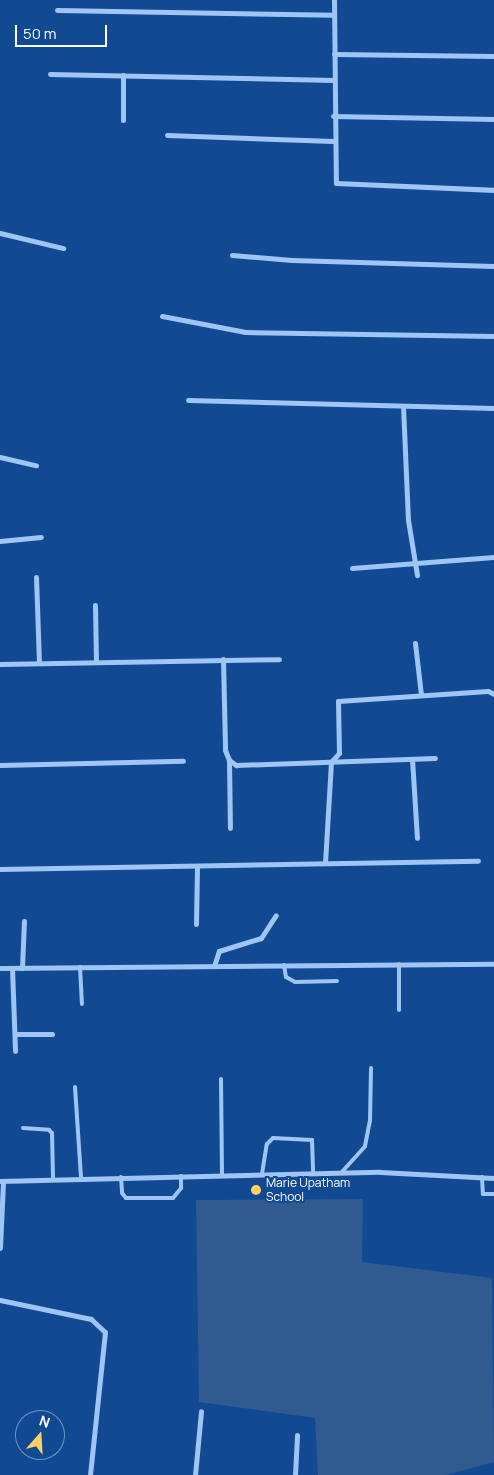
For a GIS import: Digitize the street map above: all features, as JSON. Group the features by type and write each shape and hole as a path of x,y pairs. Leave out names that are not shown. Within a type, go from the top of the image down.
{"street":[{"path":"334,0 333,179 341,185 494,190"},
{"path":"57,10 334,16"},
{"path":"334,54 494,56"},
{"path":"50,74 334,80"},
{"path":"123,75 123,120"},
{"path":"334,116 494,119"},
{"path":"166,136 334,141"},
{"path":"0,233 63,248"},
{"path":"232,255 292,260 494,266"},
{"path":"162,316 245,332 494,336"},
{"path":"188,400 494,408"},
{"path":"403,406 412,562 417,575"},
{"path":"0,457 36,465"},
{"path":"0,541 41,537"},
{"path":"352,568 494,557"},
{"path":"36,577 39,663"},
{"path":"95,605 96,662"},
{"path":"415,643 421,695"},
{"path":"0,664 279,658"},
{"path":"223,659 225,750 228,760 230,828"},
{"path":"325,863 331,762 339,753 338,701 421,695 488,692 494,694"},
{"path":"228,760 236,765 435,758"},
{"path":"412,759 417,838"},
{"path":"0,765 183,761"},
{"path":"0,870 325,863 478,862"},
{"path":"196,924 197,866"},
{"path":"214,966 219,951 261,938 276,915"},
{"path":"22,968 24,921"},
{"path":"0,968 494,964"},
{"path":"12,968 15,1051"},
{"path":"14,1034 52,1034"},
{"path":"0,1248 1,1181 53,1178 313,1173 494,1178"},
{"path":"0,1300 91,1320 105,1332 90,1475"},
{"path":"195,1475 200,1411"},
{"path":"295,1475 297,1435"}],"lane":[{"path":"399,964 399,1010"},
{"path":"284,966 286,977 295,982 337,981"},
{"path":"80,967 82,1004"},
{"path":"341,1173 365,1146 370,1121 371,1068"},
{"path":"220,1079 222,1175"},
{"path":"75,1088 81,1178"},
{"path":"23,1128 50,1130 53,1178"},
{"path":"262,1174 267,1144 273,1138 312,1140 313,1173"},
{"path":"122,1177 122,1192 126,1198 173,1198 181,1188 181,1176"},
{"path":"482,1177 483,1194 494,1194"}],"water":[{"path":"363,1199 362,1262 492,1278 494,1462 446,1475 318,1475 315,1418 199,1402 196,1200"}],"place":[{"name":"Marie Upatham School","path":"256,1190"}]}
